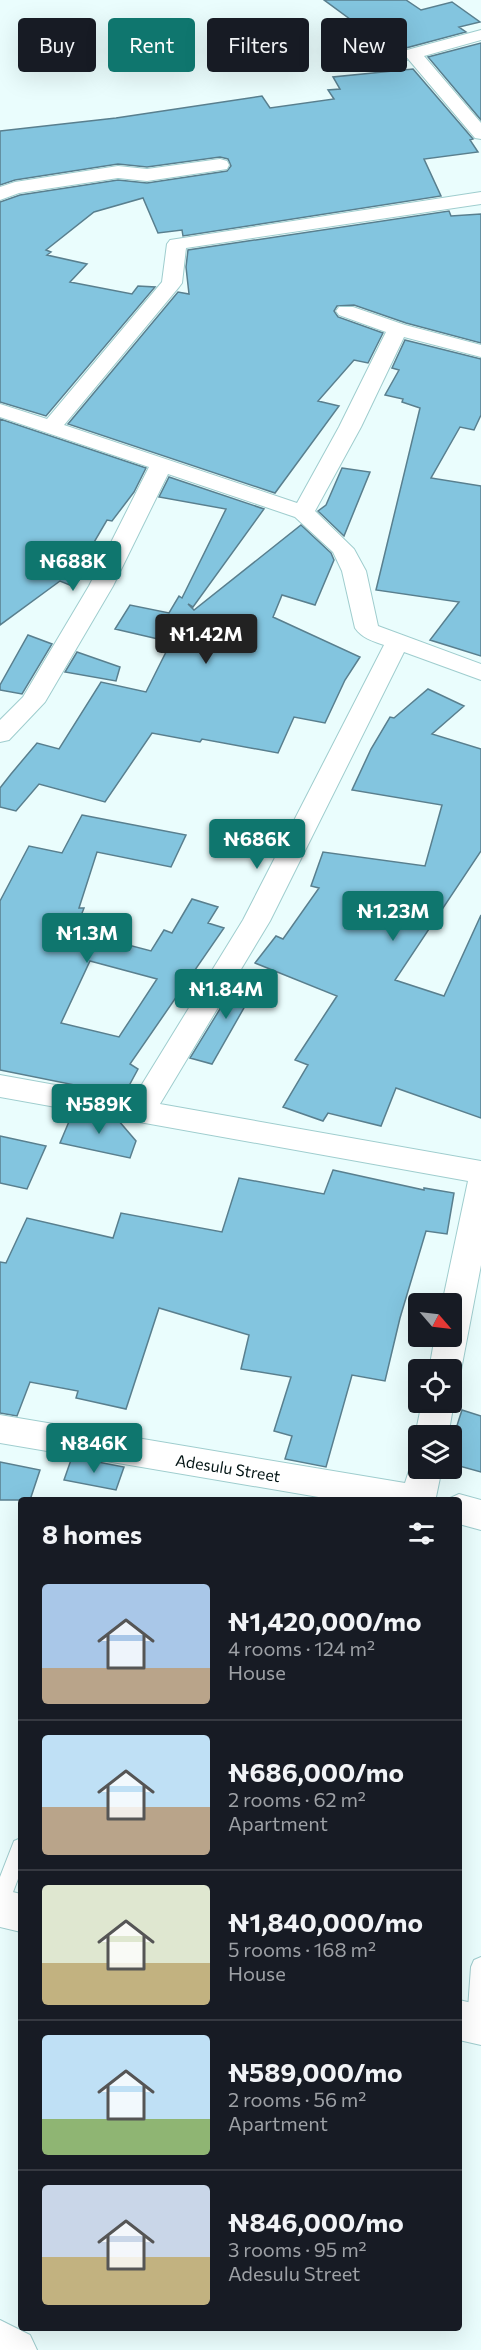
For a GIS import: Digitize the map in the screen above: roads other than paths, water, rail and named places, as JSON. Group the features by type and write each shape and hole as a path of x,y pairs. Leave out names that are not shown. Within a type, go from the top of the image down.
{"street":[{"path":"481,35 413,54 481,134"},
{"path":"0,194 15,188 118,172 147,175 220,165"},
{"path":"51,427 172,283 177,244 481,198"},
{"path":"346,311 398,329 481,351"},
{"path":"303,512 350,427 398,329"},
{"path":"0,410 303,512 343,549 354,571 367,628 397,642 481,672"},
{"path":"0,734 33,702 100,586 162,463"},
{"path":"141,1111 256,921 397,642"},
{"path":"0,1086 481,1172"},
{"path":"459,1293 481,1185"},
{"name":"Adesulu Street","path":"0,1430 402,1497"},
{"path":"420,1497 423,1479"},
{"path":"462,1510 481,1515"},
{"path":"0,1908 18,1912"},
{"path":"0,2342 15,2350"}],"lane":[{"path":"0,1901 18,1855"},
{"path":"472,2023 481,1966"}]}
